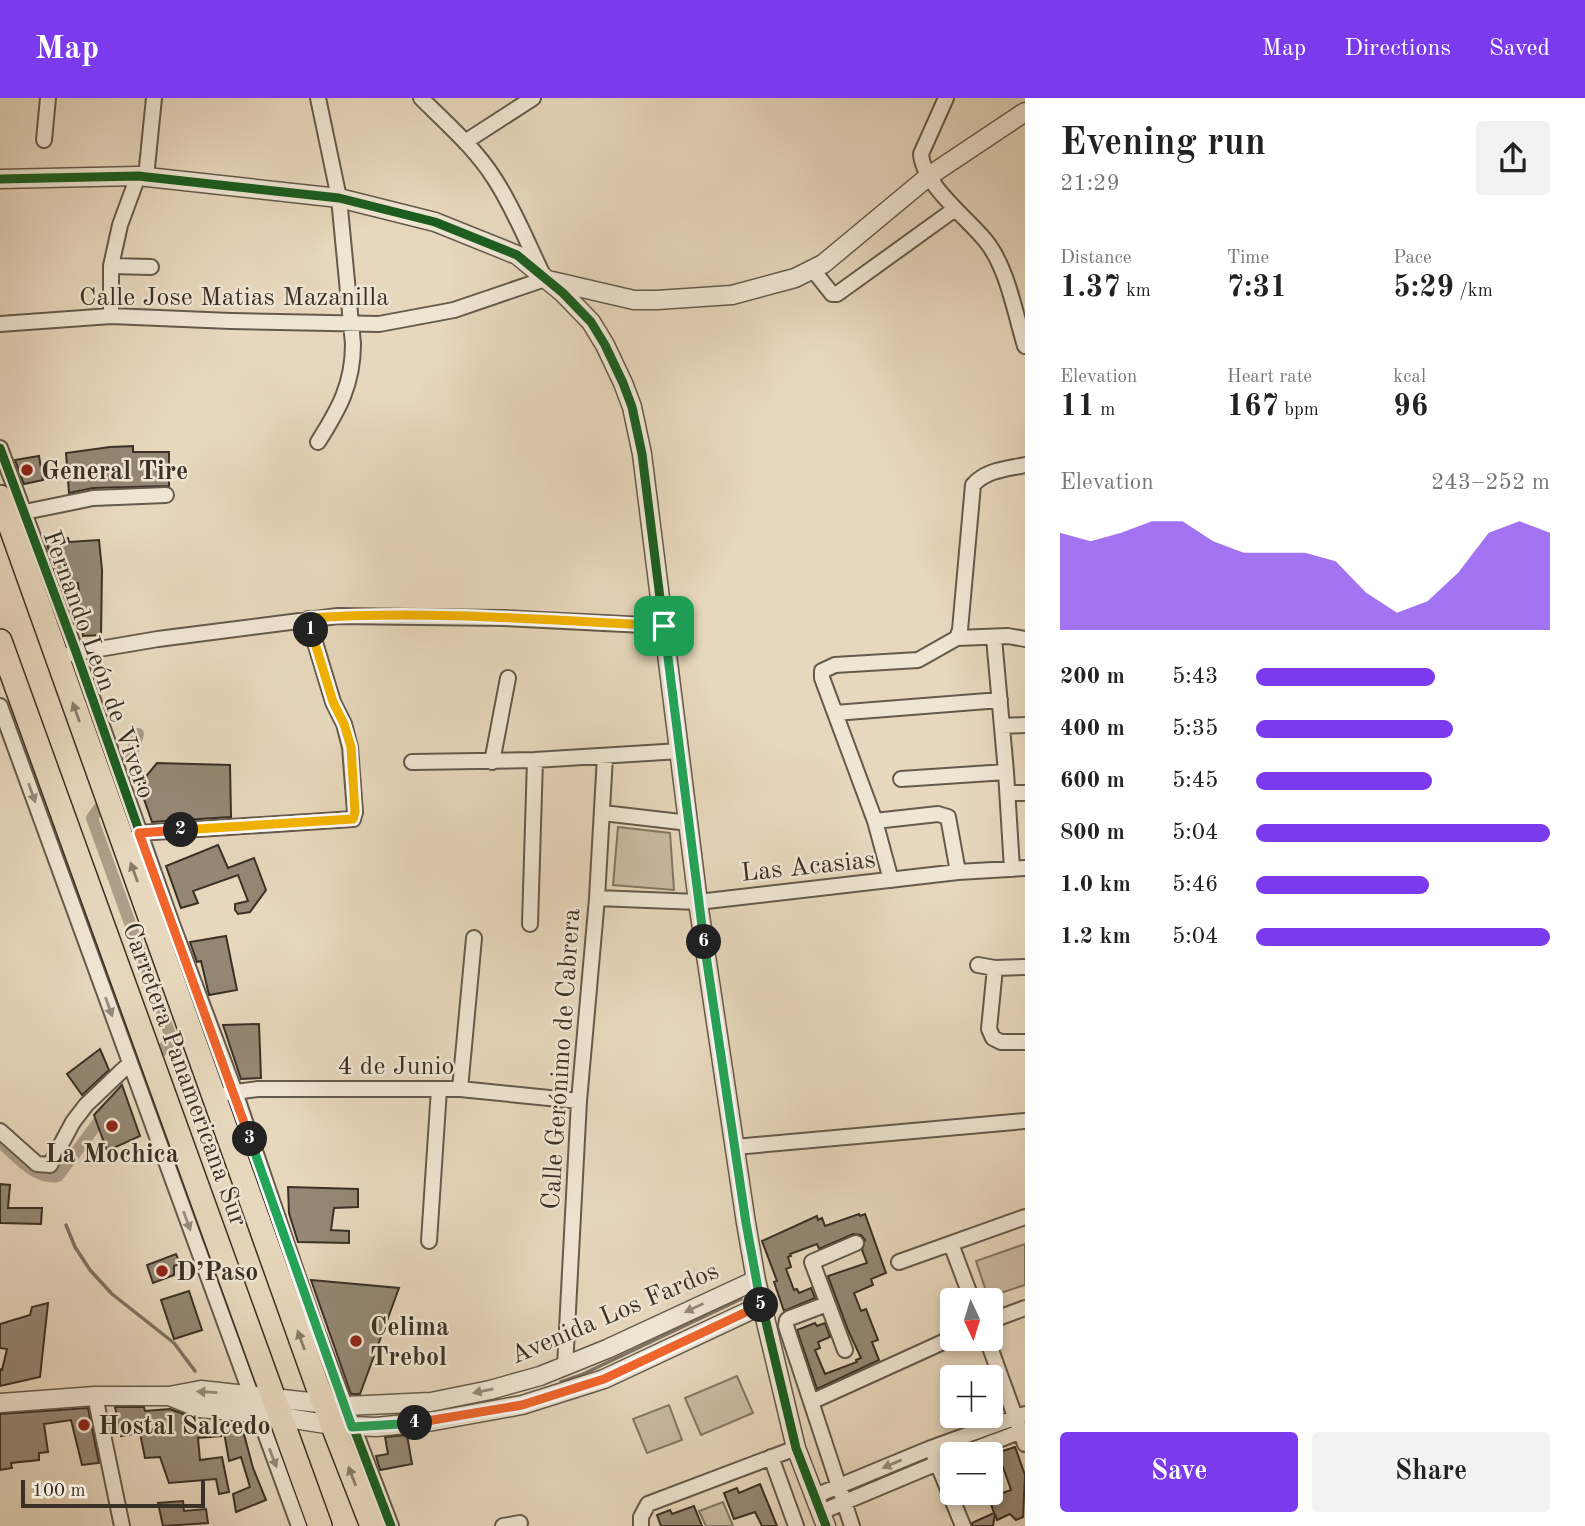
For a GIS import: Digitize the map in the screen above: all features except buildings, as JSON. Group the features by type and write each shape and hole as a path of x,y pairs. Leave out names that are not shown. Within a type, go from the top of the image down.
{"highway":[{"name":"Carretera Panamericana Sur","path":"6,505 66,654 100,776 128,830 224,1093 335,1405 372,1526"},
{"name":"Carretera Panamericana Sur","path":"0,641 5,672 141,1033 141,1065 265,1406 320,1526"}],"street":[{"path":"44,140 48,98"},
{"path":"111,316 111,265 120,225 142,176 154,98"},
{"path":"318,98 339,198 352,323 353,368 339,406 318,442"},
{"path":"421,98 465,142 493,176 513,209 545,279"},
{"path":"465,142 517,103 533,98"},
{"path":"946,98 921,154 922,162 929,176 997,257 1025,346"},
{"path":"545,279 634,300 732,295 754,291 813,270 838,254 929,176 1025,112"},
{"path":"0,179 142,176 339,198 435,222 517,255 563,293 591,322 616,365 627,393 642,454 698,902 756,1280 796,1448 821,1511"},
{"path":"813,270 832,294 837,294 955,208"},
{"path":"111,265 151,267"},
{"name":"Calle Jose Matias Mazanilla","path":"0,324 111,316 352,323 403,321 454,310 545,279"},
{"name":"Fernando León de Vivero","path":"0,448 6,505"},
{"path":"957,638 960,630 973,485 989,473 1025,465"},
{"path":"6,505 166,495"},
{"path":"66,654 308,618 338,616 503,618 664,626"},
{"path":"128,830 353,819 355,812 351,747 333,702 308,618"},
{"path":"891,880 875,821 822,678 822,671 835,665 918,660 957,638 1007,636 1025,639"},
{"path":"994,638 1007,793 1018,868"},
{"name":"Fernando León de Vivero","path":"66,654 128,830"},
{"path":"492,762 508,678"},
{"path":"835,713 1000,701"},
{"path":"0,706 141,1065 86,1105 73,1122 50,1165 37,1164 0,1130"},
{"path":"1003,726 1025,724"},
{"path":"412,762 492,762 680,751"},
{"name":"Calle Gerónimo de Cabrera","path":"565,1367 579,1101 597,898 605,756"},
{"path":"530,924 536,760"},
{"path":"901,779 1006,772"},
{"path":"1007,793 1025,793"},
{"path":"603,813 689,823"},
{"path":"875,821 938,814 948,817 958,872"},
{"name":"Las Acasias","path":"597,898 698,902 958,872 1018,868"},
{"path":"460,1089 474,938"},
{"path":"978,965 995,968 1025,967"},
{"path":"995,968 989,1029 993,1038 1001,1042 1025,1042"},
{"name":"4 de Junio","path":"224,1093 257,1089 460,1089 579,1101"},
{"path":"429,1241 439,1089"},
{"path":"735,1147 1025,1121"},
{"path":"900,1262 1025,1217"},
{"path":"845,1350 812,1262 856,1243"},
{"path":"951,1244 968,1288"},
{"name":"Avenida Los Fardos","path":"265,1406 431,1402 516,1384 565,1367 756,1280"},
{"path":"827,1304 787,1320 786,1326 852,1526"},
{"name":"Avenida Los Fardos","path":"265,1406 342,1426 376,1427 434,1421 522,1405 604,1379 762,1305"},
{"path":"1003,1316 1025,1308"},
{"path":"811,1402 940,1343"},
{"path":"992,1351 1020,1416 1023,1436 1002,1442"},
{"path":"95,1396 122,1526"},
{"path":"0,1403 95,1396 169,1396 199,1408 265,1406 299,1526"},
{"path":"431,1402 434,1421"},
{"path":"821,1511 838,1487 931,1448 1020,1416"},
{"path":"342,1426 391,1526"},
{"path":"641,1526 641,1517 648,1504 796,1448"},
{"path":"931,1448 963,1526"},
{"path":"771,1457 796,1526"},
{"path":"821,1511 940,1462"},
{"path":"503,1526 520,1523"}],"shaded area":[{"path":"618,827 670,833 674,890 613,885"},
{"path":"1025,1244 1025,1285 1003,1292 1003,1288 985,1288 976,1261"},
{"path":"737,1376 753,1413 701,1435 685,1398"},
{"path":"669,1405 682,1440 647,1453 633,1419"},
{"path":"723,1502 733,1526 706,1526 699,1511"}],"waterway":[{"path":"131,756 138,734"},
{"path":"100,807 92,818 172,1040 159,1053"},
{"path":"0,1142 34,1171 58,1176 106,1112"},
{"path":"66,1225 75,1247 90,1270 112,1294 174,1343 195,1371"},
{"path":"561,1382 741,1299"}],"cycle path":[{"path":"0,179 138,176 339,198 435,222 517,255 563,293 591,322 623,383 632,407 642,454 698,902 746,1223 756,1280 796,1448 826,1526"},
{"path":"0,448 235,1092 314,1324 391,1526"}],"place":[{"name":"General Tire","path":"27,470"},
{"name":"La Mochica","path":"112,1126"},
{"name":"D’Paso","path":"162,1271"},
{"name":"Celima Trebol","path":"356,1341"},
{"name":"Hostal Salcedo","path":"84,1425"}],"route":[{"path":"308,618 503,618 664,626 698,902 746,1223 762,1305 604,1379 522,1405 434,1421 352,1427 235,1092 139,833 353,819 355,812 351,747 333,702 308,618"}]}
